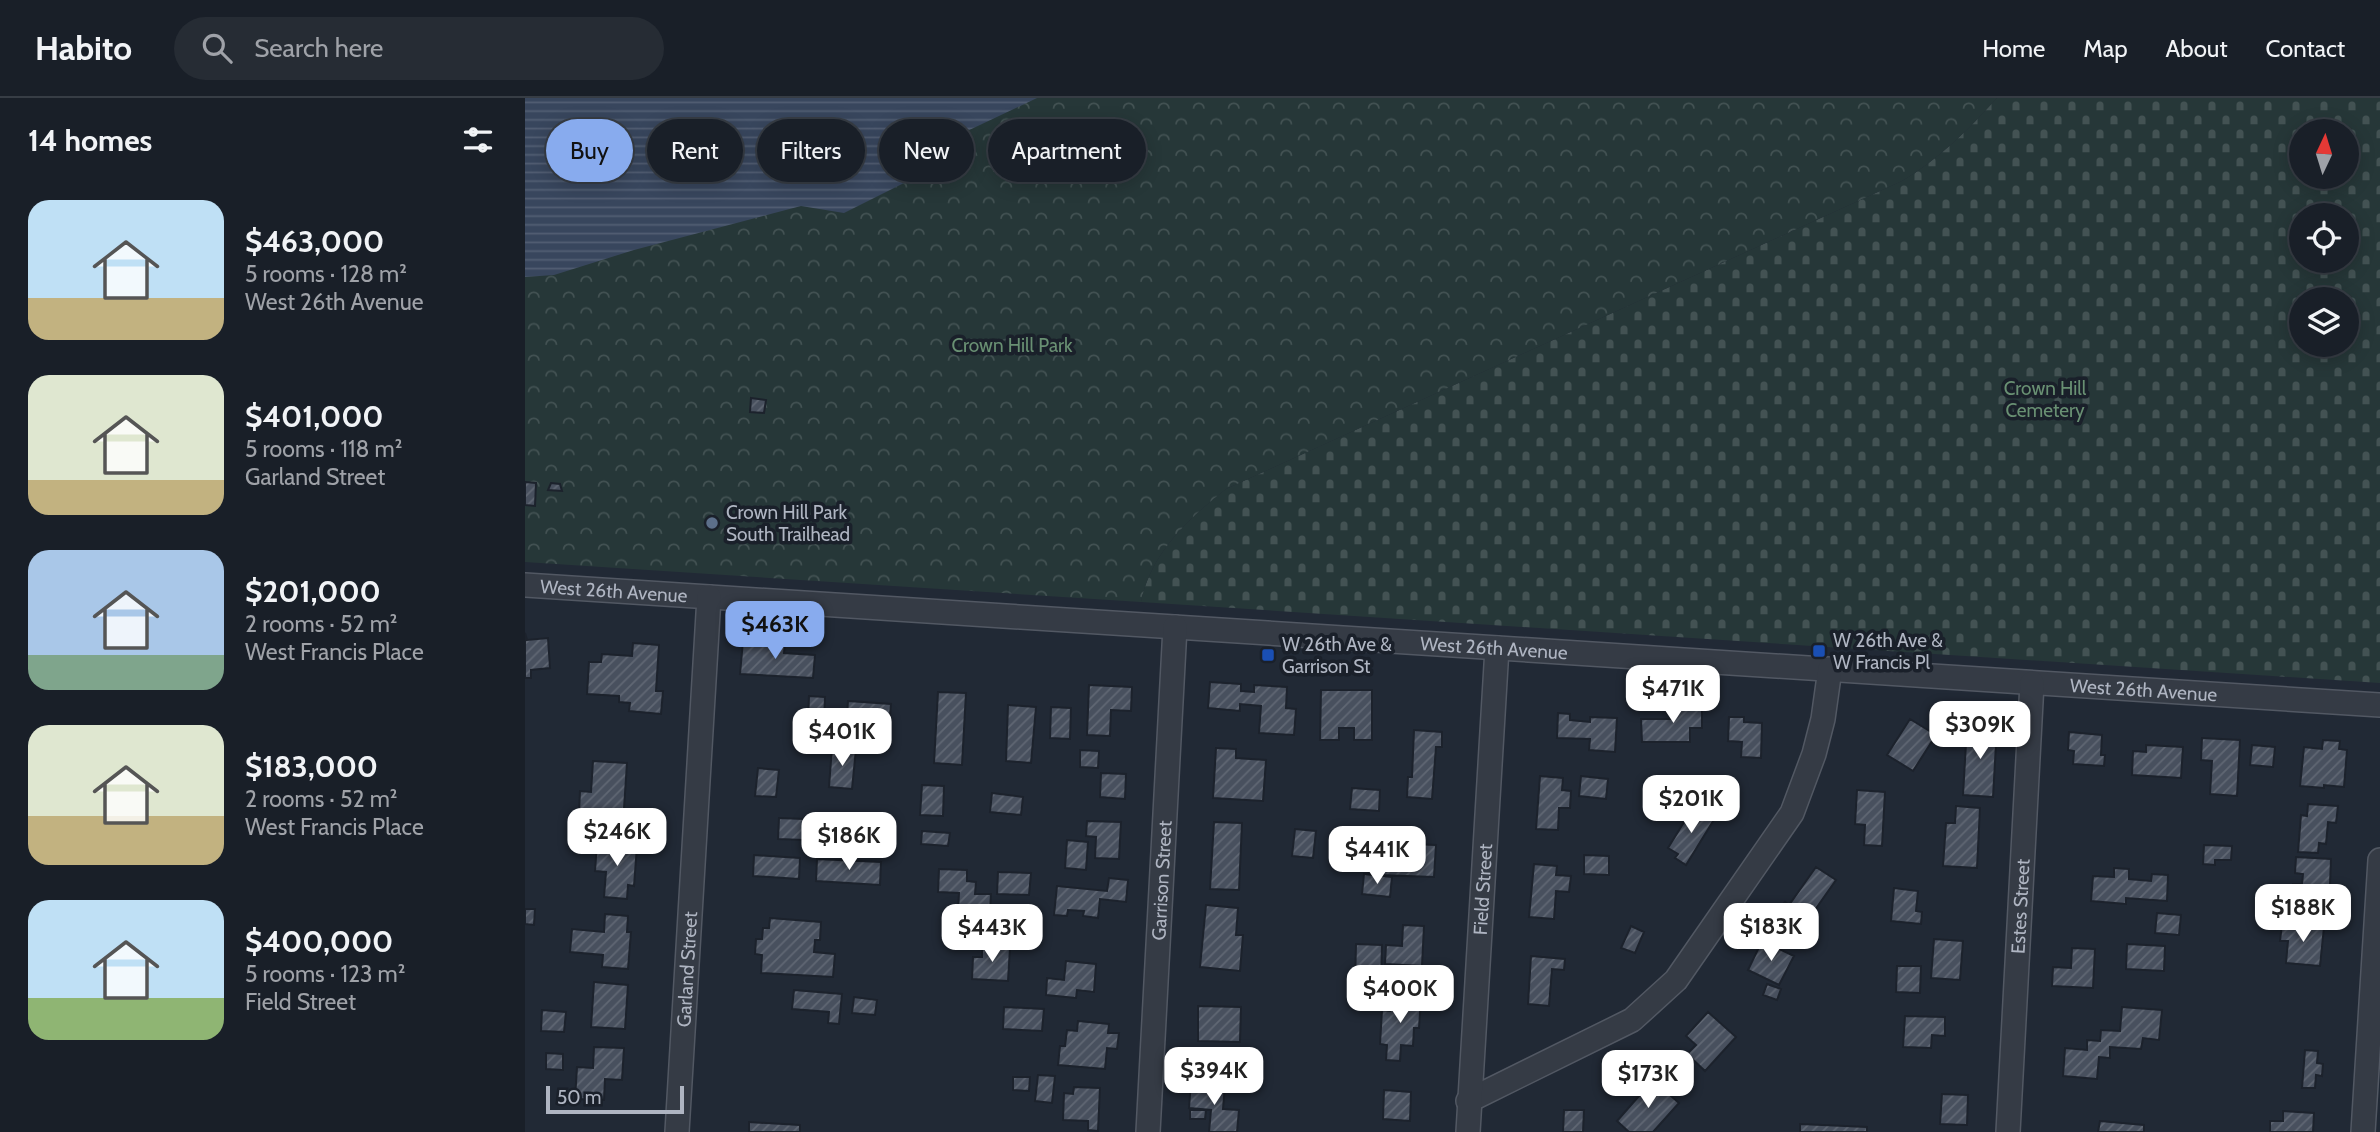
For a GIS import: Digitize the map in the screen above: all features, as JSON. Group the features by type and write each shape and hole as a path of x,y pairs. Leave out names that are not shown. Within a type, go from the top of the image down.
{"street":[{"name":"West 26th Avenue","path":"525,585 2380,705"},
{"name":"Garland Street","path":"677,1132 709,597"},
{"name":"Garrison Street","path":"1148,1132 1175,627"},
{"name":"Field Street","path":"1468,1132 1497,648"},
{"path":"1468,1101 1632,1020 1675,980 1792,813 1814,754 1823,719 1830,669"},
{"name":"Estes Street","path":"2008,1132 2032,682"},
{"path":"2363,1132 2380,860"}],"green space":[{"name":"Crown Hill Park","path":"525,98 1997,98 1953,143 1902,181 1226,489 1198,512 1173,538 1153,568 1141,602 525,562"},
{"name":"Crown Hill Cemetery","path":"1997,98 2380,98 2380,683 1141,602 1153,568 1173,538 1198,512 1226,489 1902,181 1941,154"}],"water":[{"path":"525,98 1037,98 974,128 974,119 879,119 879,182 906,182 844,213 801,206 634,250 554,275 525,277"}],"building":[{"path":"751,398 766,400 764,413 750,412"},
{"path":"525,482 536,483 535,506 525,505"},
{"path":"551,483 560,484 562,491 548,490"},
{"path":"525,633 527,640 548,638 550,668 531,670 531,678 525,678"},
{"path":"743,641 785,644 784,653 815,655 813,678 740,674"},
{"path":"633,643 659,645 656,691 663,691 661,714 629,711 630,703 619,702 619,696 587,694 589,662 601,662 602,654 632,656"},
{"path":"1210,682 1241,684 1241,691 1254,692 1254,685 1287,687 1286,708 1296,709 1294,735 1259,733 1261,706 1240,704 1240,711 1208,708"},
{"path":"1089,685 1132,687 1131,711 1111,710 1110,736 1087,735"},
{"path":"1321,690 1372,690 1372,740 1354,740 1354,728 1339,728 1339,740 1320,740"},
{"path":"938,692 966,693 962,765 934,763"},
{"path":"809,696 825,697 824,722 808,721"},
{"path":"848,701 891,704 888,740 869,738 870,729 846,727"},
{"path":"1674,701 1690,702 1690,709 1702,709 1702,728 1690,728 1690,742 1642,742 1641,719 1674,719"},
{"path":"1008,705 1036,707 1031,763 1006,761"},
{"path":"1051,707 1071,708 1070,739 1050,738"},
{"path":"1558,713 1570,714 1570,720 1590,722 1590,717 1617,718 1615,752 1589,750 1590,739 1557,738"},
{"path":"1729,717 1744,717 1744,722 1762,723 1761,758 1741,757 1742,742 1728,741"},
{"path":"1910,719 1936,735 1913,771 1887,755"},
{"path":"1967,726 1997,727 1993,797 1963,795"},
{"path":"1414,730 1442,732 1442,747 1436,747 1432,799 1407,797 1408,777 1412,777"},
{"path":"2069,732 2102,735 2101,755 2105,755 2104,766 2073,764 2074,751 2068,750"},
{"path":"2202,738 2240,740 2237,796 2210,794 2212,761 2201,760"},
{"path":"2323,740 2340,741 2339,749 2347,750 2344,787 2300,786 2304,747 2322,749"},
{"path":"2146,745 2183,747 2181,778 2132,775 2133,751 2146,752"},
{"path":"2252,745 2275,747 2273,767 2250,765"},
{"path":"832,747 856,749 852,789 829,787"},
{"path":"1216,748 1236,749 1236,758 1266,760 1263,801 1213,798"},
{"path":"1080,750 1099,751 1098,768 1080,767"},
{"path":"593,761 627,763 622,839 599,838 599,833 587,832 588,813 579,812 580,791 591,792"},
{"path":"758,768 779,770 776,797 755,796"},
{"path":"1101,773 1126,774 1125,799 1100,797"},
{"path":"1540,776 1563,778 1562,790 1571,791 1570,808 1559,808 1558,830 1536,829"},
{"path":"1581,776 1608,779 1606,799 1579,796"},
{"path":"922,785 944,786 943,816 920,815"},
{"path":"1352,788 1380,790 1379,811 1350,809"},
{"path":"1857,790 1885,792 1882,846 1864,845 1865,825 1855,824"},
{"path":"992,793 1023,797 1021,815 990,812"},
{"path":"2308,804 2338,806 2336,823 2328,822 2326,844 2319,843 2318,853 2298,852 2301,815 2307,816"},
{"path":"1694,806 1715,818 1686,865 1675,858 1678,854 1668,848"},
{"path":"1956,806 1980,808 1977,868 1943,866 1946,823 1955,823"},
{"path":"779,818 805,819 804,840 778,839"},
{"path":"1087,821 1121,822 1119,859 1095,858 1096,837 1086,836"},
{"path":"1214,822 1242,823 1239,890 1210,889"},
{"path":"1295,829 1316,831 1313,858 1292,856"},
{"path":"922,831 950,833 948,846 921,844"},
{"path":"1067,840 1088,842 1086,870 1065,868"},
{"path":"597,843 637,846 634,886 628,885 627,899 604,897 606,872 595,871"},
{"path":"1409,844 1436,845 1434,877 1378,875 1380,851 1409,852"},
{"path":"2204,845 2232,846 2231,860 2215,860 2215,865 2203,864"},
{"path":"754,855 800,858 799,879 753,876"},
{"path":"1584,855 1609,856 1609,875 1584,874"},
{"path":"2296,857 2331,859 2329,910 2292,908 2293,884 2302,884 2303,874 2295,873"},
{"path":"817,859 881,862 880,885 816,881"},
{"path":"1534,864 1557,866 1556,875 1571,876 1569,892 1556,891 1554,919 1529,917"},
{"path":"1816,867 1836,880 1800,931 1776,914 1785,902 1789,905"},
{"path":"2114,868 2129,869 2129,879 2151,881 2152,874 2168,875 2167,901 2126,898 2126,904 2091,901 2093,876 2114,877"},
{"path":"939,869 967,870 967,881 976,882 975,894 991,894 989,928 957,926 959,893 938,892"},
{"path":"998,872 1031,873 1029,895 997,894"},
{"path":"1364,874 1392,877 1390,897 1362,894"},
{"path":"1109,878 1128,880 1126,902 1100,899 1098,918 1083,916 1084,911 1068,910 1067,916 1054,915 1057,886 1107,891"},
{"path":"1894,888 1918,891 1916,911 1922,912 1921,924 1891,921"},
{"path":"1206,905 1238,908 1236,935 1243,935 1240,971 1200,967"},
{"path":"525,909 535,909 534,925 525,924"},
{"path":"2157,913 2181,915 2179,935 2155,933"},
{"path":"605,914 628,916 627,932 631,932 628,969 602,967 603,955 570,952 572,929 604,932"},
{"path":"770,918 821,922 820,940 815,940 814,952 835,954 833,977 761,973 762,955 755,954 756,939 762,939 763,928 769,928"},
{"path":"2282,924 2324,927 2320,966 2286,963 2288,941 2280,941"},
{"path":"1403,925 1424,926 1422,966 1385,964 1386,945 1402,946"},
{"path":"1631,926 1644,932 1635,953 1621,948"},
{"path":"1934,939 1963,941 1960,980 1931,978"},
{"path":"1762,941 1794,956 1779,985 1748,970"},
{"path":"1356,944 1382,945 1381,984 1355,983"},
{"path":"2127,944 2165,946 2164,971 2126,969"},
{"path":"982,946 1010,948 1008,981 972,979 973,957 982,957"},
{"path":"2072,948 2095,949 2093,988 2052,986 2053,967 2071,968"},
{"path":"1531,956 1565,959 1564,970 1552,969 1549,1006 1528,1004"},
{"path":"1066,961 1096,964 1094,992 1077,990 1076,998 1046,995 1047,978 1064,980"},
{"path":"1897,966 1921,966 1920,993 1896,992"},
{"path":"594,982 628,985 625,1029 591,1027"},
{"path":"1767,984 1781,989 1777,1000 1763,995"},
{"path":"794,990 842,994 839,1024 828,1023 829,1012 792,1009"},
{"path":"854,997 877,1000 875,1015 852,1013"},
{"path":"1391,997 1421,999 1419,1028 1414,1028 1413,1046 1401,1045 1400,1061 1386,1060 1387,1045 1380,1044 1382,1010 1390,1011"},
{"path":"1198,1006 1241,1007 1240,1042 1198,1041"},
{"path":"1004,1007 1044,1009 1042,1031 1003,1029"},
{"path":"2122,1007 2162,1010 2159,1040 2143,1038 2141,1049 2110,1047 2110,1058 2099,1057 2097,1079 2063,1076 2065,1048 2087,1050 2087,1040 2100,1041 2101,1030 2120,1031"},
{"path":"542,1010 566,1012 564,1032 541,1031"},
{"path":"1708,1012 1736,1037 1705,1071 1687,1054 1696,1045 1686,1036"},
{"path":"1905,1016 1945,1017 1945,1036 1932,1035 1931,1048 1903,1047"},
{"path":"1078,1021 1109,1024 1108,1033 1119,1033 1117,1049 1107,1048 1105,1069 1058,1065 1060,1046 1065,1046 1067,1030 1077,1031"},
{"path":"594,1047 624,1048 622,1080 605,1079 604,1100 575,1099 577,1067 593,1068"},
{"path":"2305,1050 2318,1051 2317,1063 2323,1064 2322,1076 2316,1075 2315,1088 2302,1088"},
{"path":"1672,1051 1692,1066 1682,1080 1661,1065"},
{"path":"546,1053 563,1054 563,1070 546,1069"},
{"path":"1038,1075 1055,1076 1052,1103 1035,1101"},
{"path":"1013,1077 1030,1077 1029,1091 1013,1090"},
{"path":"1653,1080 1679,1103 1653,1132 1629,1132 1617,1121"},
{"path":"1191,1082 1225,1085 1223,1109 1239,1110 1237,1132 1209,1132 1211,1110 1189,1108"},
{"path":"1074,1087 1100,1088 1098,1131 1088,1130 1088,1121 1063,1120 1064,1093 1073,1094"},
{"path":"1384,1090 1411,1092 1410,1121 1383,1119"},
{"path":"1942,1094 1968,1095 1967,1125 1940,1124"},
{"path":"1190,1110 1206,1110 1205,1119 1190,1119"},
{"path":"1564,1110 1584,1110 1583,1132 1563,1132"},
{"path":"2283,1111 2314,1113 2313,1132 2270,1132 2270,1121 2283,1121"},
{"path":"2100,1121 2144,1125 2144,1132 2098,1132"},
{"path":"749,1122 800,1125 800,1132 749,1132"},
{"path":"1800,1124 1867,1127 1867,1132 1800,1132"}],"place":[{"name":"Crown Hill Park South Trailhead","path":"712,523"},
{"name":"W 26th Ave & W Francis Pl","path":"1819,651"},
{"name":"W 26th Ave & Garrison St","path":"1268,655"}]}
